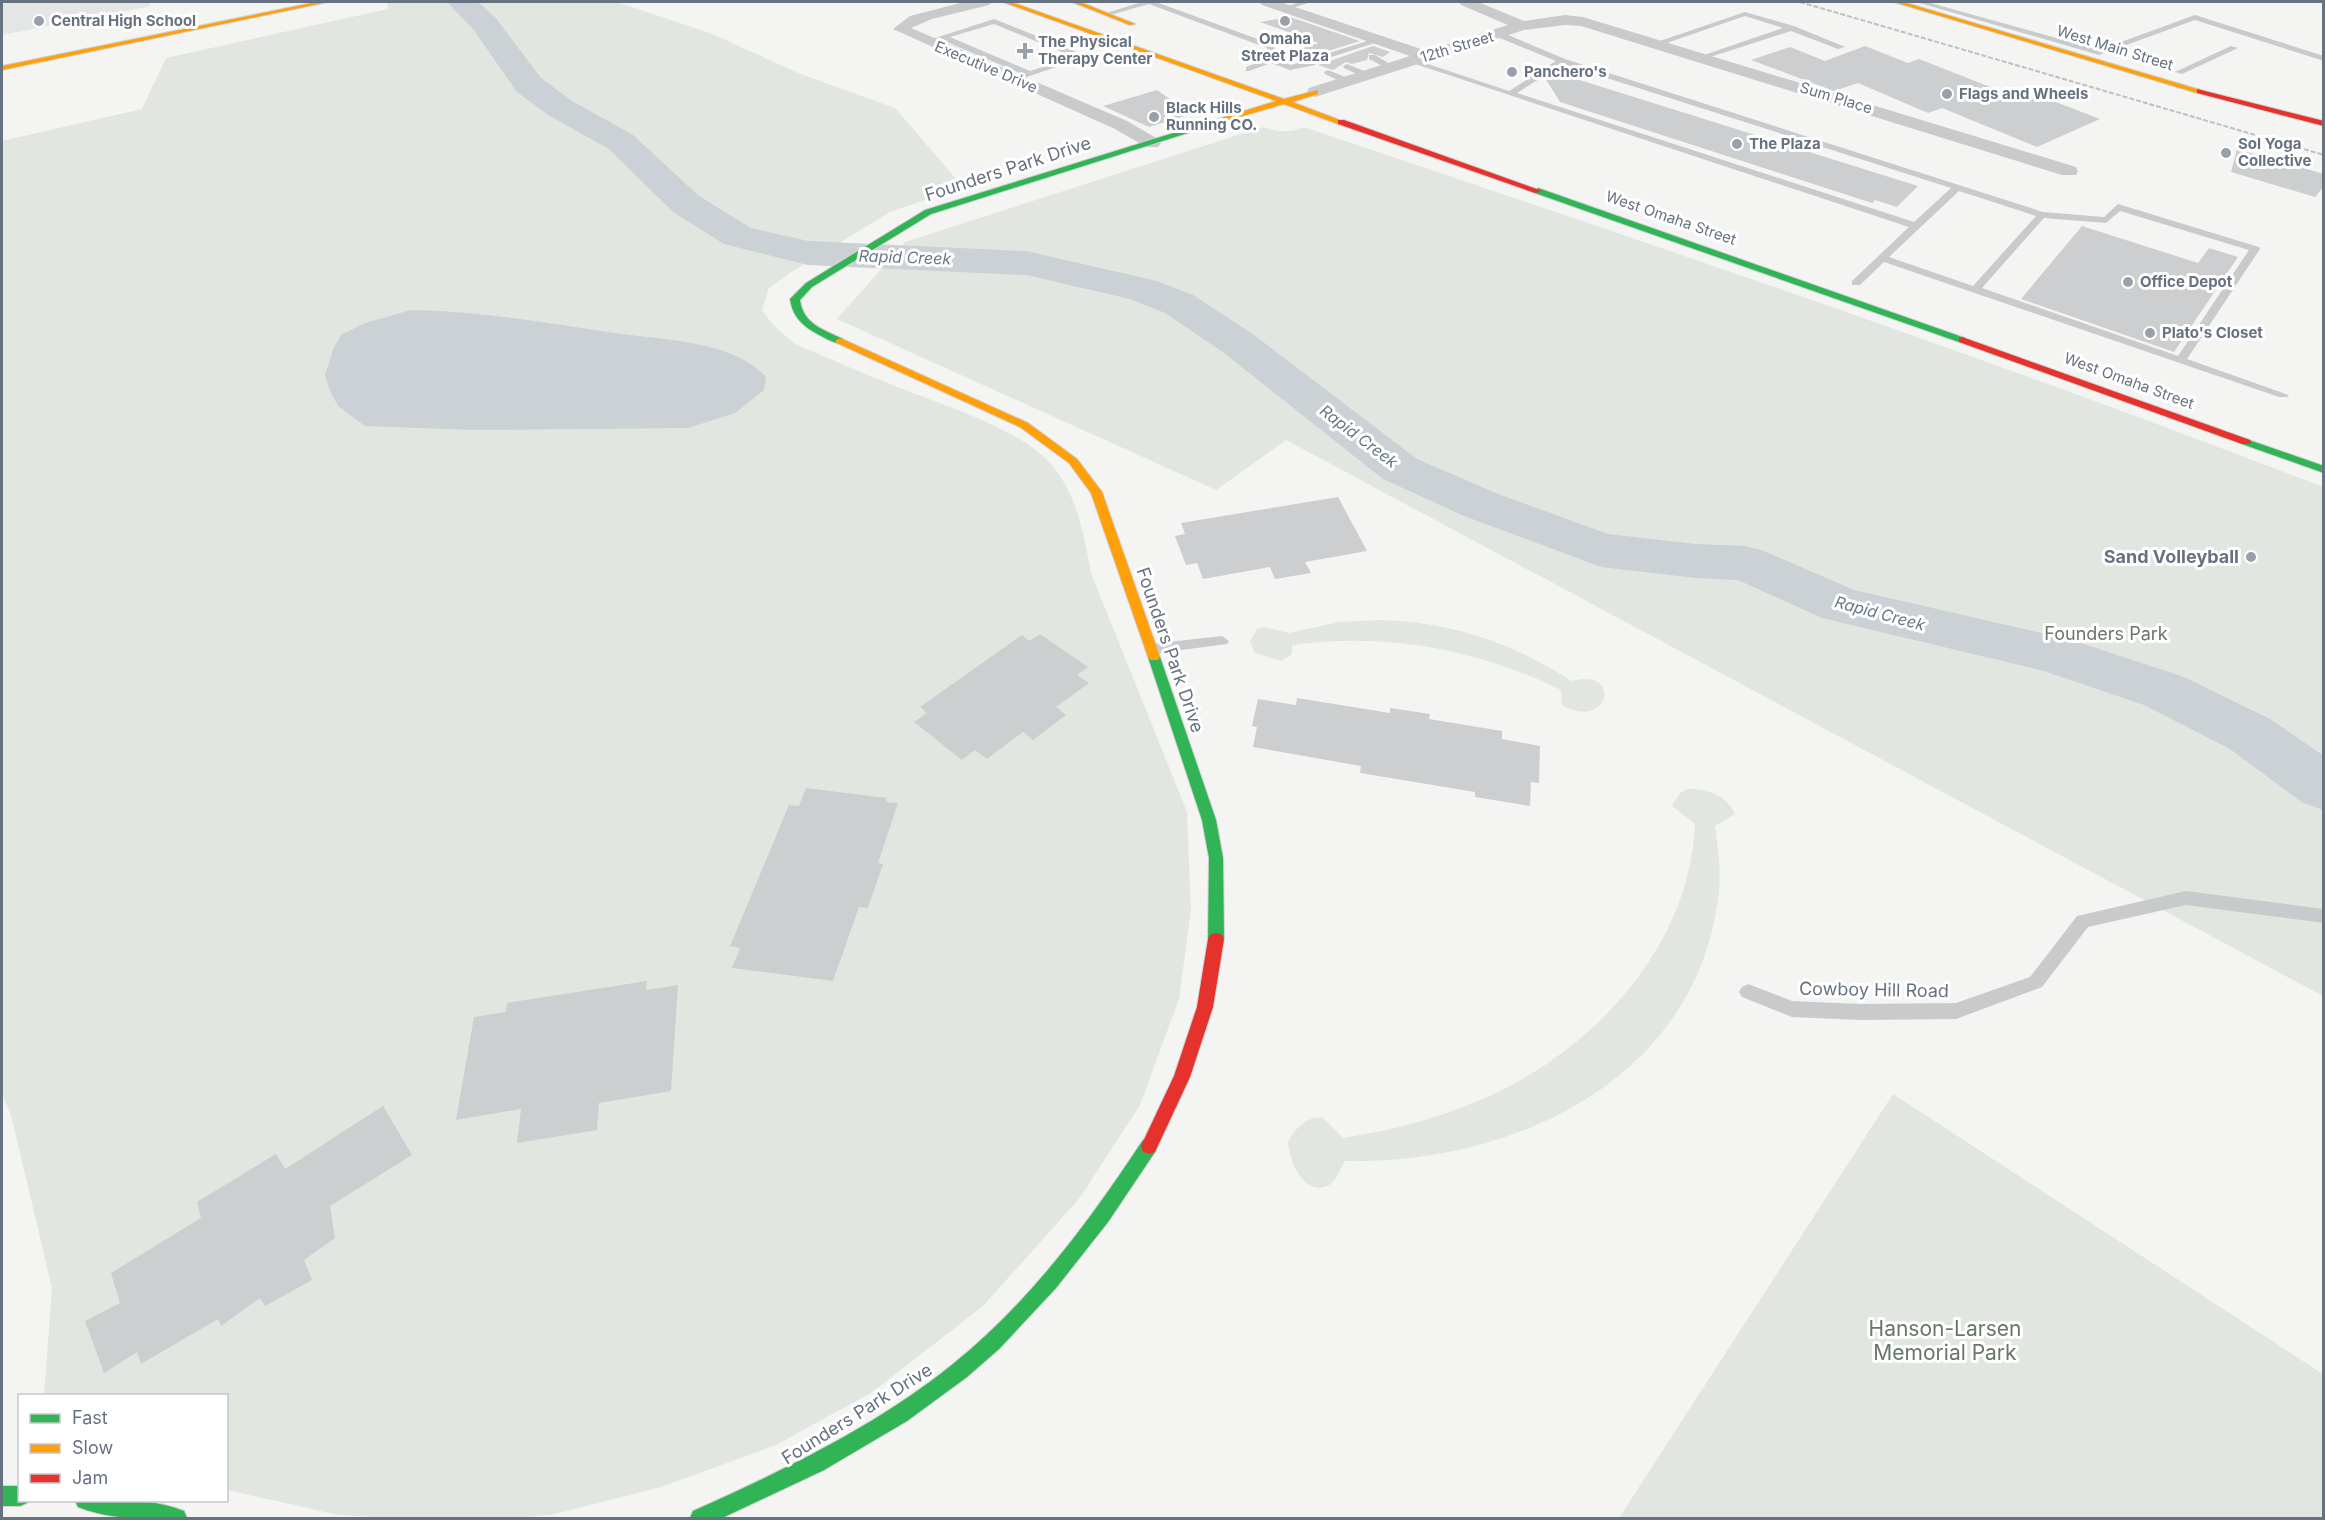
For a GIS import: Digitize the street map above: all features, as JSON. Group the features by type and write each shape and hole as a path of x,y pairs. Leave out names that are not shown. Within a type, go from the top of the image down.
{"main road":[{"path":"2,55 264,2"},
{"path":"2,68 325,2"},
{"name":"West Omaha Street","path":"1006,2 1283,102 1707,248 2324,470"},
{"path":"1075,2 1144,29"},
{"name":"West Main Street","path":"1910,2 2186,87 2322,124"},
{"path":"1965,2 2179,72 2322,124"},
{"path":"2,76 238,19"},
{"path":"1244,67 1271,77"},
{"path":"1292,84 1340,101"},
{"name":"Founders Park Drive","path":"700,1518 769,1488 836,1452 901,1412 956,1374 1059,1272 1138,1164 1171,1107 1190,1056 1209,985 1218,892 1209,816 1096,492 1083,471 1069,454 1051,440 1014,420 850,346 803,322 795,311 795,299 809,285 928,212 1315,92"},
{"path":"2,1496 18,1496"},
{"path":"95,1502 177,1518"}],"street":[{"name":"Executive Drive","path":"984,2 904,24 901,29 934,40 1022,77 1121,125 1152,143"},
{"path":"1267,2 1380,40 1418,59"},
{"path":"1466,2 1522,26"},
{"name":"12th Street","path":"1315,92 1347,73 1366,75 1522,26 1565,20 1603,26"},
{"name":"Sum Place","path":"1603,26 2068,171"}],"lane":[{"path":"1107,14 1149,2 1271,47 1271,60"},
{"path":"1286,8 1307,2"},
{"path":"1910,2 2099,53 2195,17 2324,59"},
{"path":"1658,43 1745,14 1841,47"},
{"path":"934,40 994,21 1080,57 1022,77"},
{"path":"1704,58 1791,28"},
{"path":"1498,34 1562,61 2042,214 2106,220 2118,207 2255,249 2181,360"},
{"path":"1244,67 1271,60 1290,68 1380,40"},
{"path":"2179,72 2234,48"},
{"path":"1372,57 1391,67"},
{"path":"1418,59 1510,94 1916,226"},
{"path":"1510,94 1562,61"},
{"path":"1328,72 1347,73"},
{"path":"1856,283 1957,187"},
{"path":"1975,290 2042,214"},
{"path":"1883,258 2283,395"},
{"path":"1151,649 1222,641"},
{"name":"Cowboy Hill Road","path":"1748,992 1792,1009 1860,1012 1956,1011 2036,982 2083,921 2186,898 2324,916"}],"shaded area":[{"name":"Central High School","path":"2,2 149,2 151,6 2,35"},
{"path":"411,310 488,315 695,344 735,356 752,365 766,377 764,390 735,413 688,428 475,430 365,426 338,406 330,391 325,375 334,347 341,335 365,323"}],"green space":[{"path":"387,2 617,2 710,33 798,73 895,108 963,187 890,212 790,273 769,288 762,310 774,326 795,344 980,419 1020,439 1050,463 1073,501 1082,529 1091,573 1187,812 1191,909 1179,999 1140,1105 1079,1199 983,1306 871,1393 776,1445 661,1487 550,1515 514,1518 391,1518 338,1515 228,1490 228,1394 44,1394 52,1288 11,1115 2,1094 2,141 142,109 166,58 388,9"},
{"name":"Founders Park","path":"1263,127 1284,131 1304,127 1560,213 1943,346 2323,487 2323,996 1286,440 1216,490 837,319 905,242"},
{"path":"1382,620 1432,625 1481,637 1527,656 1571,681 1588,679 1599,683 1604,690 1604,698 1599,706 1591,711 1578,711 1562,705 1561,690 1529,676 1464,654 1430,647 1362,641 1292,645 1292,654 1282,661 1255,653 1250,641 1257,629 1263,627 1289,633 1339,622"},
{"path":"1688,789 1716,794 1727,802 1735,814 1715,826 1720,881 1718,899 1702,962 1674,1017 1634,1062 1586,1099 1530,1128 1470,1147 1408,1158 1345,1161 1334,1180 1324,1187 1316,1187 1303,1179 1294,1165 1288,1142 1298,1128 1307,1121 1323,1118 1343,1138 1398,1127 1452,1111 1487,1097 1527,1076 1564,1051 1599,1022 1630,988 1655,951 1676,911 1689,869 1695,824 1672,806 1680,793"},
{"name":"Hanson-Larsen Memorial Park","path":"1893,1094 2323,1374 2323,1518 1619,1518"}],"building":[{"path":"1290,17 1360,41 1306,58 1293,51 1319,43 1260,22"},
{"path":"1373,46 1390,52 1383,57 1369,53 1367,60 1352,64 1346,62 1333,70 1318,65"},
{"name":"Flags and Wheels","path":"1865,46 1908,63 1919,59 2026,101 2040,96 2100,119 2037,147 1942,108 1928,113 1858,83 1834,91 1751,60 1790,47 1825,61"},
{"name":"The Plaza","path":"1554,72 1918,186 1897,207 1875,200 1872,203 1560,102 1545,78"},
{"name":"Black Hills Running CO.","path":"1157,90 1191,114 1149,127 1103,106"},
{"path":"2237,149 2324,174 2324,186 2315,197 2231,172"},
{"name":"Office Depot","path":"2082,226 2198,263 2209,248 2238,257 2174,352 2021,299"},
{"path":"1338,497 1367,551 1305,562 1311,573 1275,579 1270,567 1203,579 1197,563 1186,565 1175,536 1185,534 1181,523"},
{"path":"1040,634 1088,667 1077,675 1089,683 1056,707 1066,715 1033,740 1023,732 987,759 975,750 962,760 914,722 927,713 920,707 1022,635 1029,641"},
{"path":"1297,698 1390,713 1390,708 1430,714 1429,719 1502,731 1502,739 1540,746 1539,783 1531,782 1530,806 1475,797 1475,792 1360,773 1361,766 1253,747 1257,727 1252,726 1258,699 1296,705"},
{"path":"806,788 887,798 886,802 898,803 878,863 883,864 868,908 859,907 833,981 732,968 740,948 730,946 789,805 799,806"},
{"path":"647,981 646,990 678,985 671,1091 599,1103 597,1130 517,1143 521,1109 456,1120 474,1017 506,1012 507,1003"},
{"path":"383,1106 412,1155 330,1206 335,1238 304,1260 312,1280 265,1306 260,1298 221,1326 218,1319 141,1364 137,1352 104,1373 85,1321 120,1303 111,1273 201,1218 197,1202 276,1154 285,1169"}],"waterway":[{"name":"Rapid Creek","path":"461,2 484,23 529,85 560,108 621,142 686,204 738,236 808,253 1026,263 1143,290 1179,304 1239,344 1400,469 1481,505 1601,550 1696,561 1746,563 1841,605 2053,654 2164,691 2250,734 2324,787"}],"railway":[{"path":"1800,2 2324,155"}],"traffic: fast":[{"path":"840,341 804,321 796,308 795,299 809,285 928,212 1228,119"},
{"path":"1538,191 1962,340"},
{"path":"2246,442 2324,470"},
{"path":"1154,657 1209,820 1216,858 1216,939"},
{"path":"700,1518 845,1448 927,1396 960,1370 1022,1313 1050,1282 1102,1216 1149,1146"},
{"path":"2,1496 18,1496"},
{"path":"95,1502 177,1518"}],"traffic: slow":[{"path":"2,68 325,2"},
{"path":"1006,2 1341,122"},
{"path":"1075,2 1132,24"},
{"path":"1897,2 2200,91"},
{"path":"1228,119 1315,92"},
{"path":"840,341 1024,425 1073,461 1096,492 1154,657"}],"traffic: jam":[{"path":"2200,91 2324,124"},
{"path":"1341,122 1538,191"},
{"path":"1962,340 2246,442"},
{"path":"1149,1146 1182,1077 1205,1007 1216,939"}],"place":[{"name":"Central High School","path":"39,21"},
{"name":"Omaha Street Plaza","path":"1285,21"},
{"name":"The Physical Therapy Center","path":"1025,51"},
{"name":"Panchero's","path":"1512,72"},
{"name":"Flags and Wheels","path":"1947,94"},
{"name":"Black Hills Running CO.","path":"1154,117"},
{"name":"The Plaza","path":"1737,144"},
{"name":"Sol Yoga Collective","path":"2226,153"},
{"name":"Office Depot","path":"2128,282"},
{"name":"Plato's Closet","path":"2150,333"},
{"name":"Sand Volleyball","path":"2251,557"}]}
